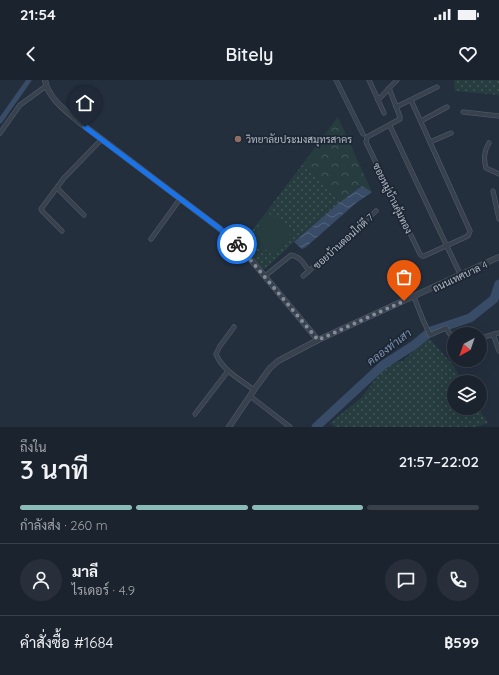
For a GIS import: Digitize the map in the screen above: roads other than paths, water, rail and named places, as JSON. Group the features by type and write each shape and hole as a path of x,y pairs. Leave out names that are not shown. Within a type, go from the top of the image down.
{"street":[{"path":"336,80 363,134"},
{"path":"369,80 384,112"},
{"path":"378,100 389,88 392,82 396,80"},
{"path":"0,133 22,102 46,83 50,93 58,103 101,140 180,199 242,249 318,340"},
{"path":"396,107 437,87"},
{"path":"389,88 400,117 400,120 390,126 460,276"},
{"name":"ซอยหมู่บ้านคุ้มทอง","path":"390,126 368,137 366,142 422,256 468,236 470,231 412,100"},
{"path":"421,120 447,108"},
{"path":"463,112 499,116"},
{"path":"430,142 451,133"},
{"path":"62,231 41,209 64,178 101,140"},
{"path":"489,143 484,152 484,163 486,168 499,174"},
{"path":"56,188 84,215"},
{"path":"492,191 499,219"},
{"path":"151,239 180,199"},
{"name":"ซอยบ้านดอนไก่ดี 7","path":"303,276 376,210"},
{"name":"ซอยบ้านดอนไก่ดี 7","path":"265,276 291,255 299,258 309,271"},
{"name":"ถนนเทศบาล 4","path":"229,427 270,368 278,362 318,340 499,257"},
{"path":"414,297 431,336 446,328 447,330"},
{"path":"234,327 216,354 218,359 228,371 254,390"},
{"path":"487,336 499,333"},
{"path":"494,334 499,350"},
{"path":"195,414 228,371"},
{"path":"250,396 290,427"}],"water":[{"path":"362,186 372,192 356,203 306,247 302,249 294,242 340,202"}],"waterway":[{"path":"0,121 29,80"},
{"name":"คลองท่าเสา","path":"316,427 383,365 414,345 431,331 470,318 494,299 499,284"}],"place":[{"name":"วิทยาลัยประมงสมุทรสาคร","path":"238,139"}]}
